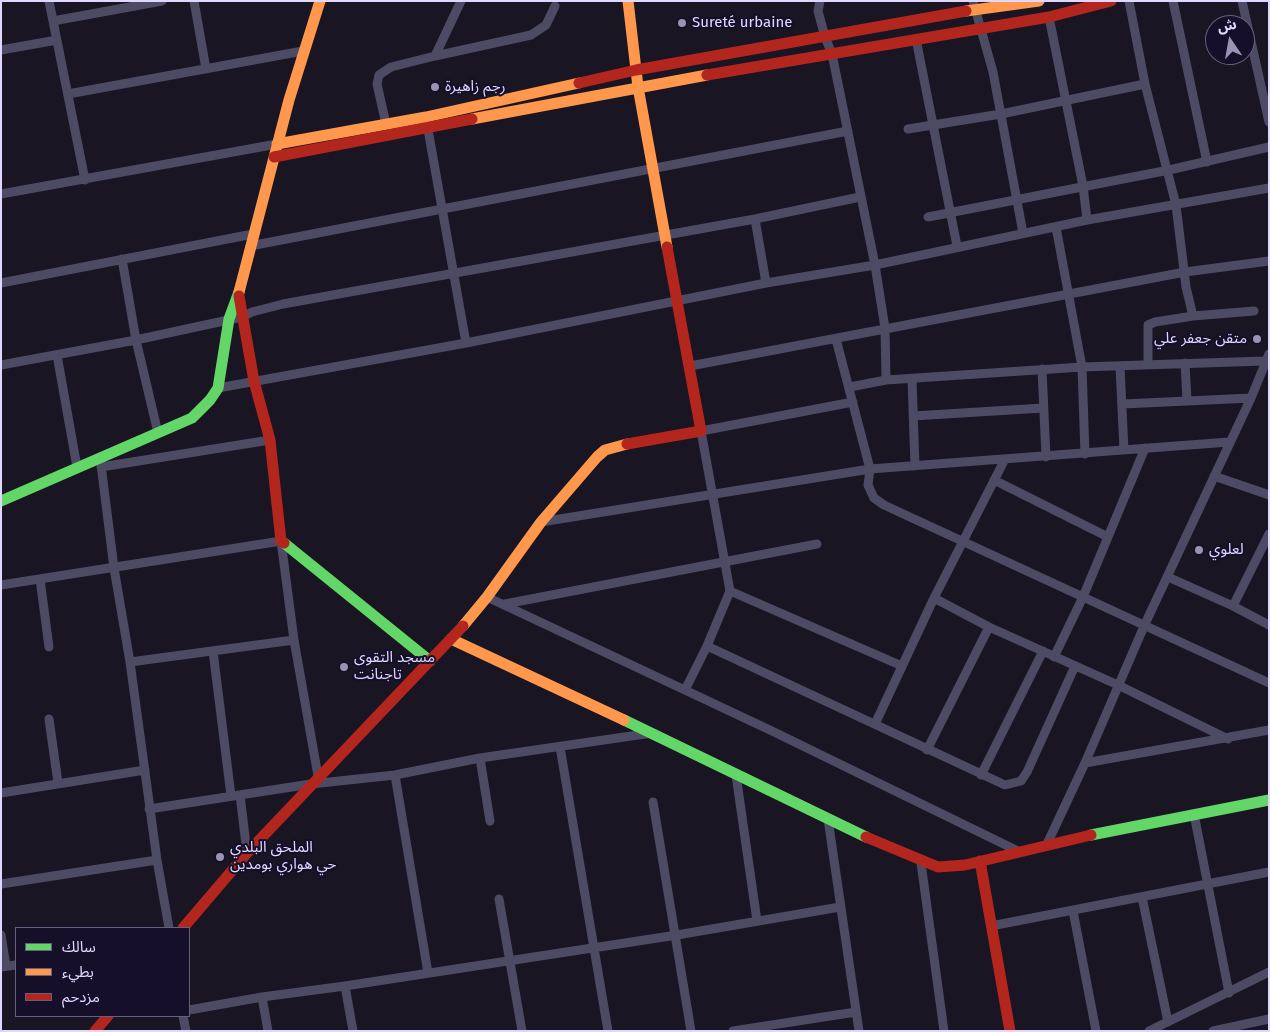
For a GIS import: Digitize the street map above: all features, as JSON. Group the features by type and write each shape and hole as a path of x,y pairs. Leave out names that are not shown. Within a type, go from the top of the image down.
{"street":[{"path":"49,1 85,180"},
{"path":"53,21 162,1"},
{"path":"194,1 206,69"},
{"path":"101,462 192,418 201,410 218,388 229,319 239,293 253,234 303,51 320,1"},
{"path":"435,56 461,1"},
{"path":"628,1 638,87 730,591 707,646 685,690"},
{"path":"820,1 818,11 825,38 832,54 875,265 885,328 886,380"},
{"path":"1,194 426,117 636,70 825,38 974,6 1039,1"},
{"path":"274,157 428,129 638,87 981,27 1049,17 1111,1"},
{"path":"1129,1 1145,84 1169,170 1193,316"},
{"path":"1172,1 1207,162"},
{"path":"1242,1 1269,122"},
{"path":"386,124 377,84 379,75 392,67 531,35 546,25 555,6"},
{"path":"974,6 981,27 1001,114 1023,232"},
{"path":"1049,17 1083,186 1088,220"},
{"path":"916,39 957,246"},
{"path":"1,50 57,40"},
{"path":"68,94 303,51"},
{"path":"908,129 1001,114 1145,84"},
{"path":"426,117 466,343"},
{"path":"250,246 848,131"},
{"path":"928,217 1169,170 1269,147"},
{"path":"218,388 466,343 766,283 875,265 1023,232 1269,188"},
{"path":"1,365 136,340 242,317 252,312 283,304 454,275 755,219 860,197"},
{"path":"755,219 766,283"},
{"path":"1056,227 1082,367 1085,454"},
{"path":"1,282 253,234"},
{"path":"122,259 136,340 158,433"},
{"path":"690,366 885,328 1068,296 1185,272 1269,261"},
{"path":"239,293 254,380 270,440 281,541 314,780"},
{"path":"1148,366 1148,326 1155,322 1193,316 1254,311"},
{"path":"836,338 870,470 870,490 874,498 884,506 963,540 1269,683"},
{"path":"57,355 77,467"},
{"path":"850,387 886,380 1042,369 1148,366 1267,358 1251,398 1145,624 1085,763 1046,844"},
{"path":"1185,363 1187,401"},
{"path":"1120,367 1124,450"},
{"path":"1042,369 1046,457"},
{"path":"912,379 915,466"},
{"path":"1123,404 1251,398"},
{"path":"184,927 247,853 314,780 451,639 487,597 541,522 604,450 853,402"},
{"path":"913,416 1043,408"},
{"path":"1,501 77,467 101,462 270,440"},
{"path":"541,522 870,470 1229,442"},
{"path":"1054,656 1083,597 1145,448"},
{"path":"876,724 934,598 1004,461"},
{"path":"101,462 114,568 130,662 157,860 169,927"},
{"path":"1214,476 1269,496"},
{"path":"994,480 1108,538"},
{"path":"1233,606 1269,534"},
{"path":"1,585 281,541 430,661"},
{"path":"505,604 817,544"},
{"path":"1168,577 1233,606 1269,625"},
{"path":"40,579 50,647"},
{"path":"730,591 902,666"},
{"path":"487,597 685,690 1018,851"},
{"path":"934,598 989,627 1118,685 1228,739"},
{"path":"927,750 989,627"},
{"path":"451,639 652,732 736,776 921,863 938,867 952,867 1046,844 1269,800"},
{"path":"130,662 294,640"},
{"path":"707,646 1005,786 1021,781 1075,666"},
{"path":"213,651 235,795 247,853"},
{"path":"981,775 1043,651"},
{"path":"49,719 58,783"},
{"path":"1085,763 1228,739 1269,730"},
{"path":"150,809 314,780 395,775 480,758 652,732"},
{"path":"560,747 608,1031"},
{"path":"480,758 490,821"},
{"path":"1,792 145,770"},
{"path":"395,775 428,973"},
{"path":"736,776 757,921"},
{"path":"653,802 677,936 691,1031"},
{"path":"1194,814 1229,993"},
{"path":"828,819 859,1031"},
{"path":"1,884 157,860"},
{"path":"980,861 1010,1031"},
{"path":"921,863 944,1031"},
{"path":"991,926 1269,872"},
{"path":"1142,897 1168,1022"},
{"path":"499,899 522,1031"},
{"path":"190,1010 262,997 677,936 840,907"},
{"path":"1073,911 1096,1031"},
{"path":"1,935 4,967"},
{"path":"1149,1031 1269,972"},
{"path":"345,986 353,1031"},
{"path":"262,997 268,1031"},
{"path":"733,1031 856,1012"},
{"path":"95,1031 107,1017"},
{"path":"183,1017 186,1031"},
{"path":"1212,1031 1269,1019"}],"traffic: fast":[{"path":"1,501 192,418 210,400 218,388 229,319 239,292"},
{"path":"284,543 430,661"},
{"path":"624,720 866,837"},
{"path":"1091,835 1269,800"}],"traffic: slow":[{"path":"239,292 289,100 320,1"},
{"path":"628,1 638,87 667,247"},
{"path":"966,11 1039,1"},
{"path":"472,119 707,75"},
{"path":"277,144 426,117 579,83"},
{"path":"463,626 487,597 541,522 597,457 605,450 627,444"},
{"path":"451,639 624,720"}],"traffic: jam":[{"path":"707,75 1049,17 1111,1"},
{"path":"579,83 636,70 966,11"},
{"path":"274,157 472,119"},
{"path":"627,444 701,431 667,247"},
{"path":"239,296 254,381 270,440 281,541 284,543"},
{"path":"184,927 247,853 463,626"},
{"path":"866,837 938,867 965,865 1091,835"},
{"path":"980,861 1010,1031"},
{"path":"95,1031 107,1017"}],"place":[{"name":"Sureté urbaine","path":"682,23"},
{"name":"رجم زاهيرة","path":"435,87"},
{"name":"متقن جعفر علي","path":"1257,339"},
{"name":"لعلوي","path":"1199,550"},
{"name":"مسجد التقوى تاجنانت","path":"344,667"},
{"name":"الملحق البلدي حي هواري بومدين","path":"220,857"}]}
